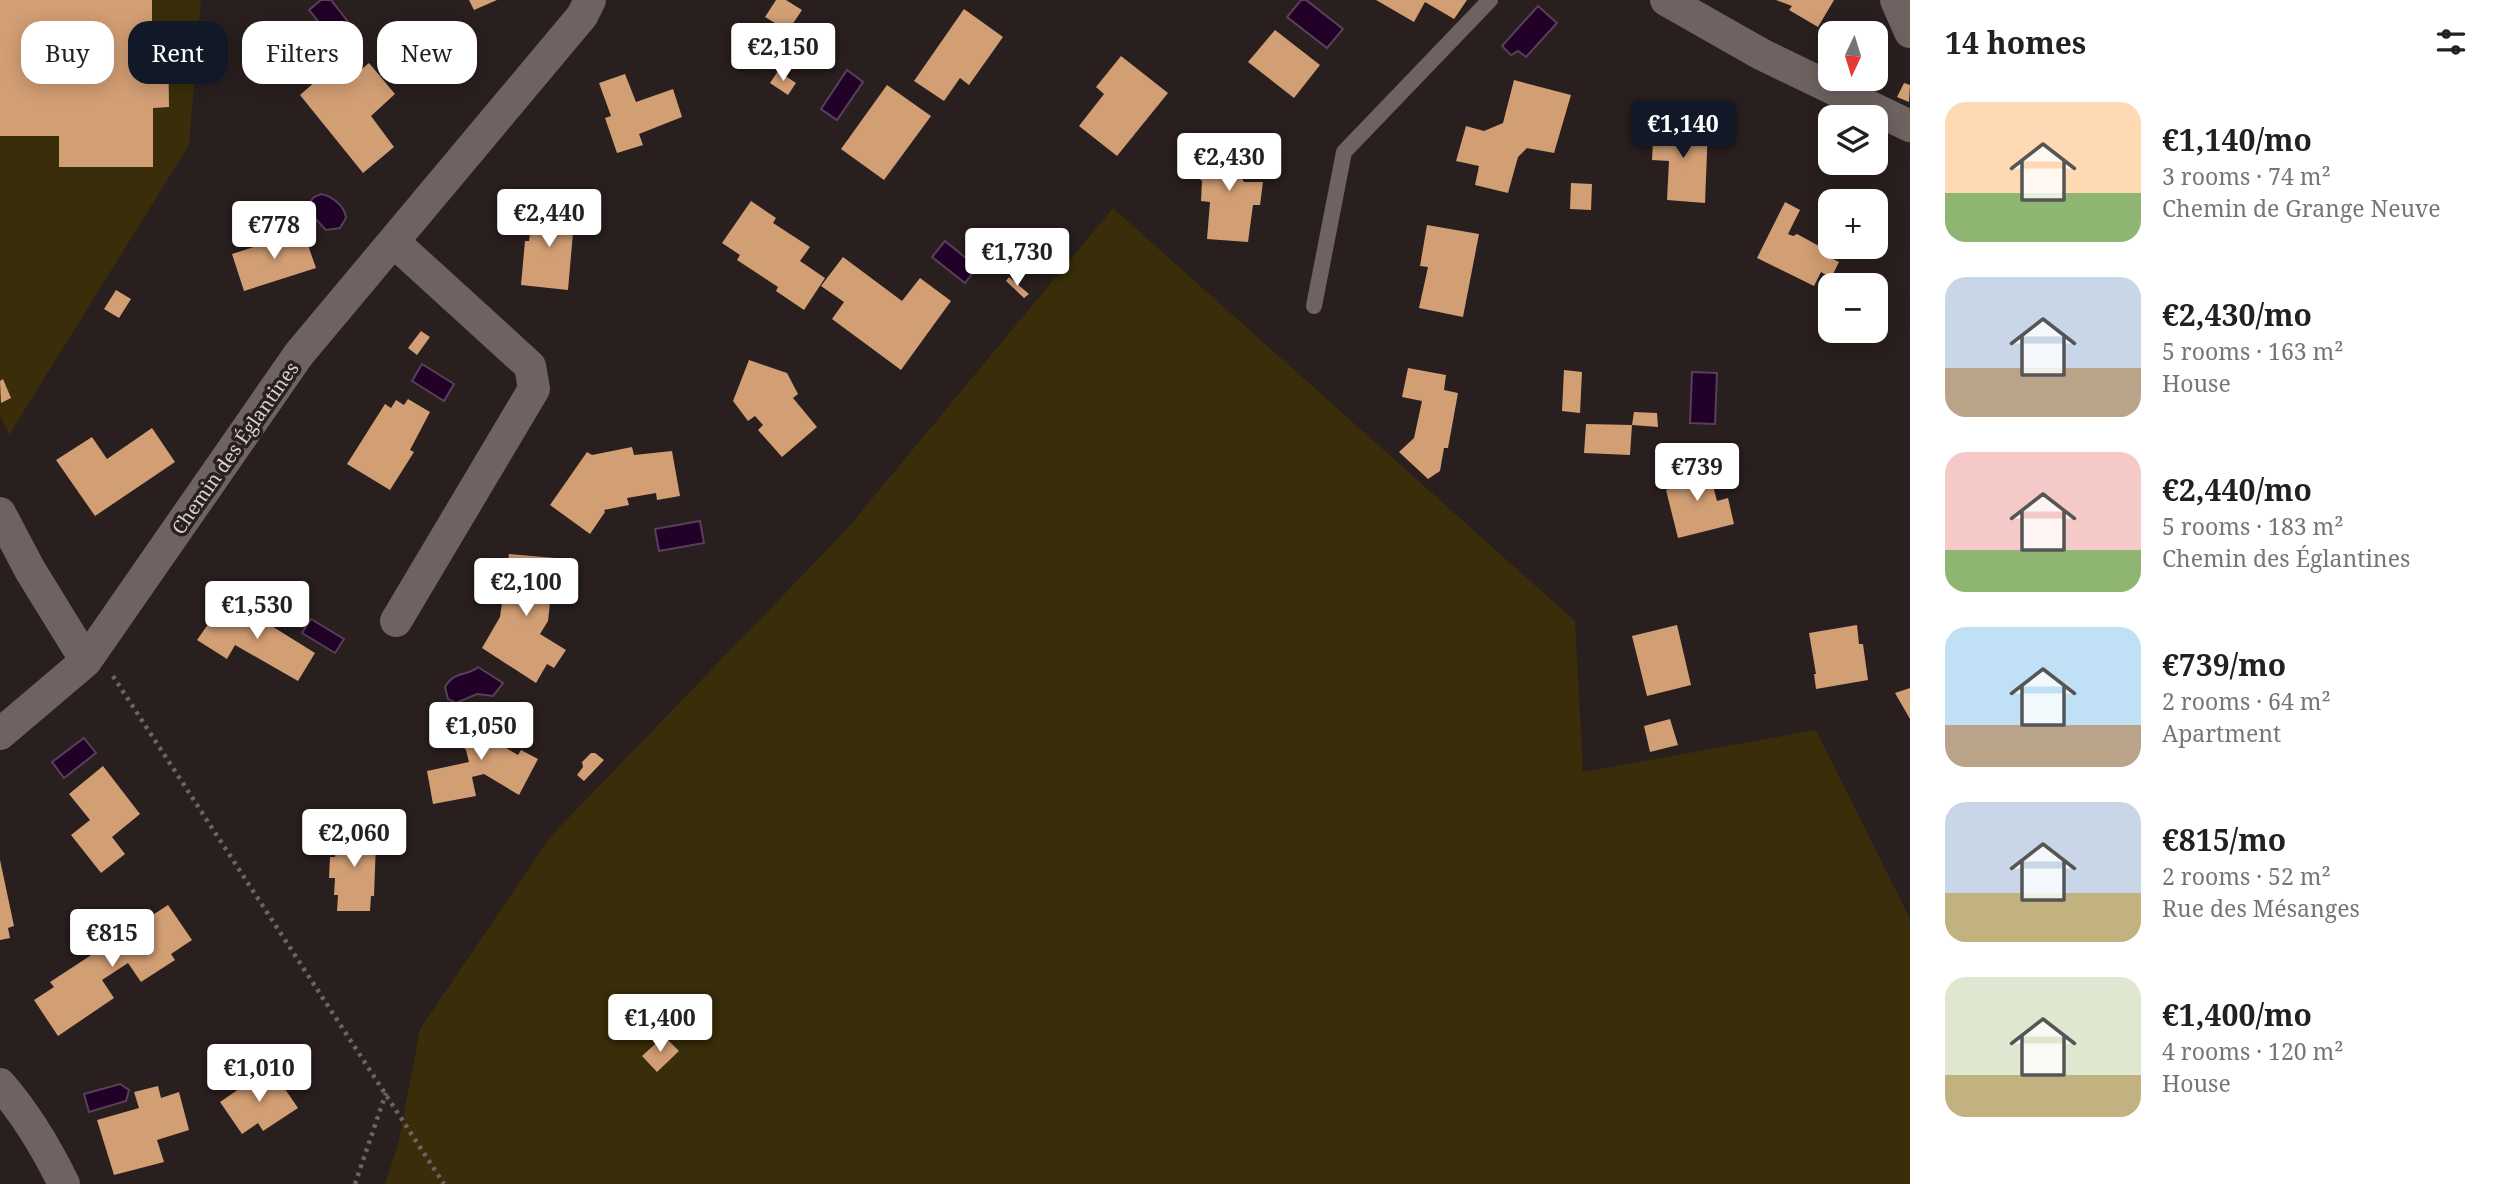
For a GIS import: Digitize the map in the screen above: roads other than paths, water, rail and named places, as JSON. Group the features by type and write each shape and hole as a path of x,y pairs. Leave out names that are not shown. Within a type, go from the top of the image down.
{"street":[{"name":"Chemin des Églantines","path":"0,734 90,655 299,354 582,16 590,0"},
{"path":"1666,0 1761,54 1910,126"},
{"path":"1896,0 1910,32"},
{"path":"394,242 530,366 534,389 396,621"},
{"path":"0,513 30,570 90,655"},
{"path":"0,1084 42,1138 64,1184"}],"lane":[{"path":"1314,306 1344,152 1490,0"}]}
